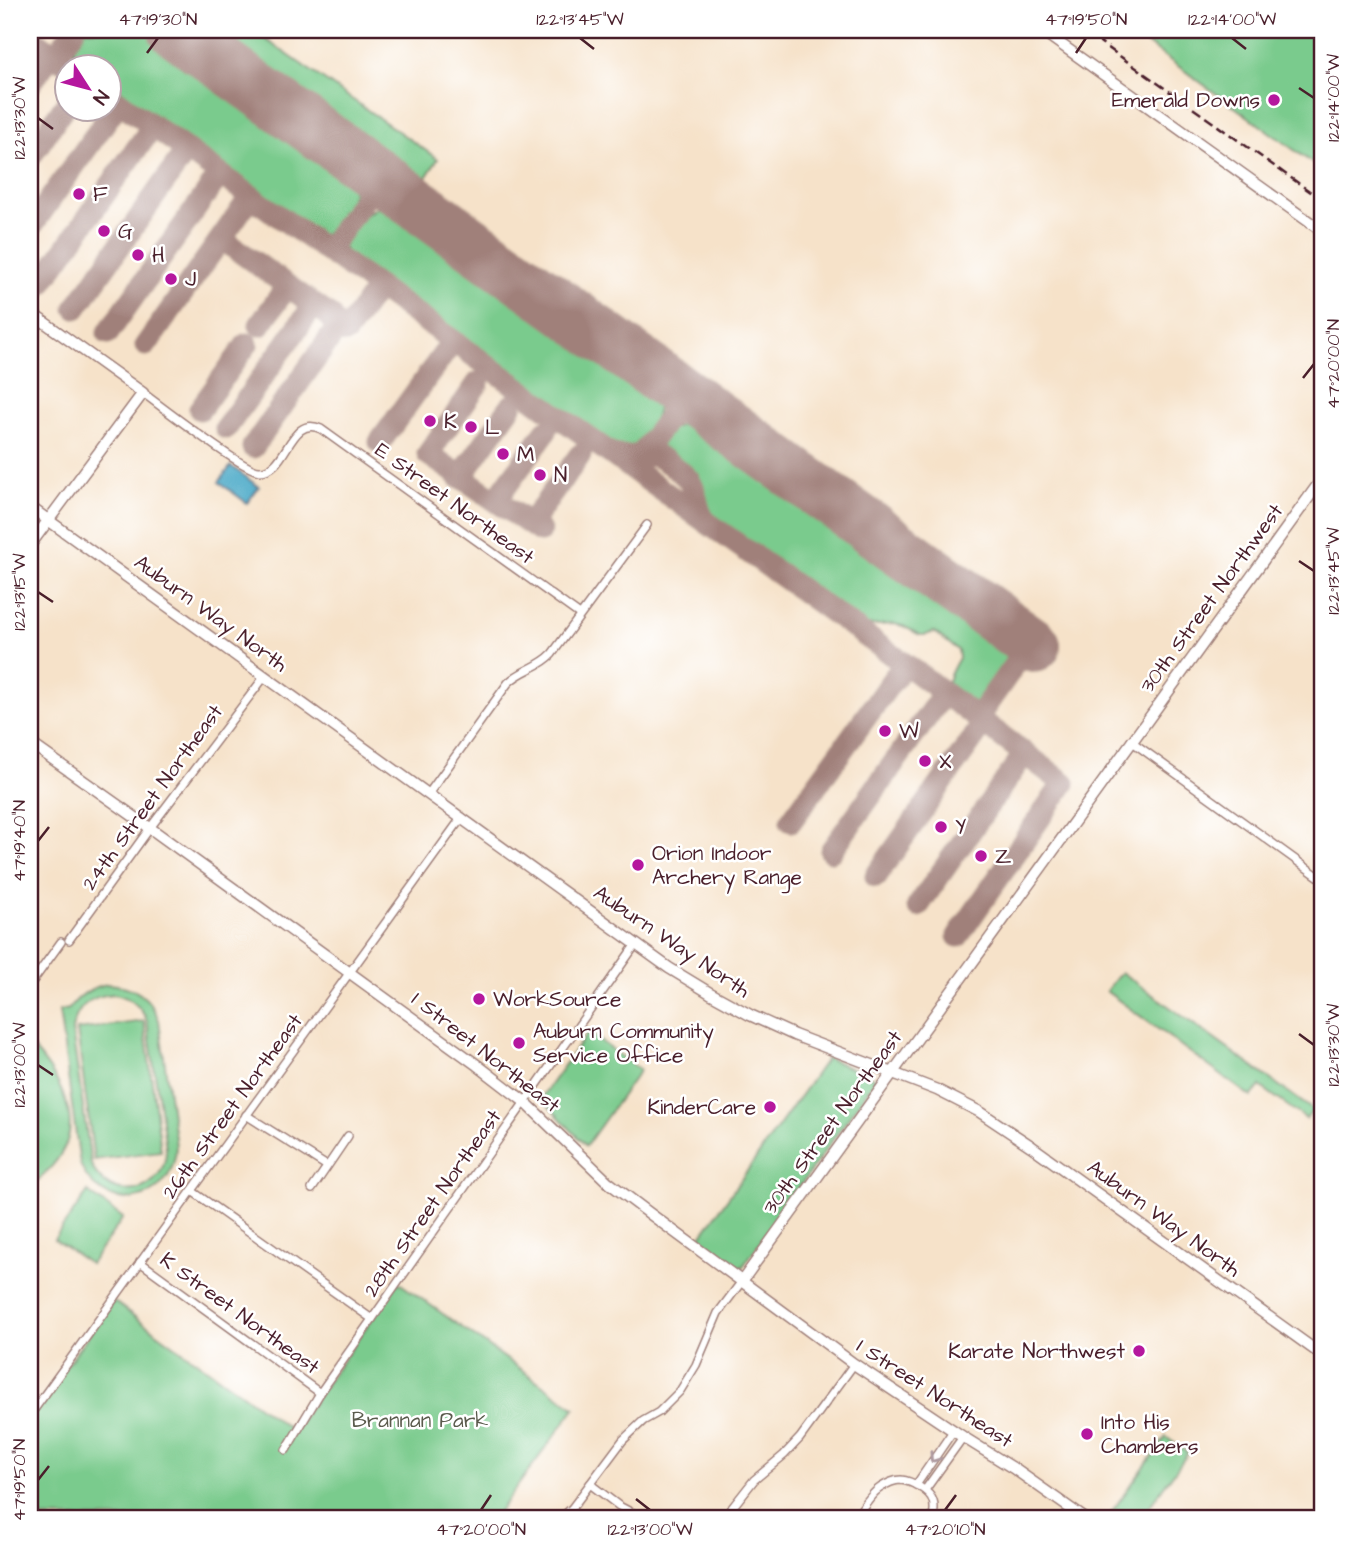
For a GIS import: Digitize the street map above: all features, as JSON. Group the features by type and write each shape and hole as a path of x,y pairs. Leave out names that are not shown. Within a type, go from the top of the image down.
{"street":[{"path":"1041,30 1322,231"},
{"path":"30,312 143,393 30,545"},
{"name":"E Street Northeast","path":"143,393 241,464 254,470 270,468 279,461 300,431 315,426 321,429 580,615"},
{"name":"30th Street Northwest","path":"1131,741 1322,479"},
{"name":"Auburn Way North","path":"30,507 636,944 699,986 750,1015 794,1035 956,1099 1001,1126 1322,1355"},
{"path":"429,793 508,683 518,674 547,660 647,525"},
{"name":"24th Street Northeast","path":"30,985 265,676"},
{"path":"1131,741 1322,879"},
{"name":"30th Street Northeast","path":"561,1518 572,1508 628,1434 659,1412 680,1391 696,1365 719,1312 1131,741"},
{"name":"I Street Northeast","path":"30,743 477,1065 525,1102 608,1182 854,1364 1084,1518"},
{"name":"26th Street Northeast","path":"30,1415 462,817"},
{"name":"28th Street Northeast","path":"286,1450 320,1393 636,944"},
{"path":"246,1115 327,1166"},
{"path":"312,1189 348,1136"},
{"path":"192,1191 372,1319"},
{"name":"K Street Northeast","path":"140,1262 320,1393"},
{"path":"724,1518 754,1480 800,1438 854,1364"},
{"path":"916,1485 953,1431"},
{"path":"925,1490 963,1437"},
{"path":"855,1518 874,1493 893,1481 901,1480 925,1490 933,1500 933,1518"},
{"path":"590,1484 619,1506 642,1518"}],"green space":[{"path":"82,30 147,30 341,169 351,182 353,193 346,211 333,230 321,236 122,95 122,52 74,52 76,40"},
{"path":"198,30 252,30 438,159 419,188 380,163"},
{"name":"Emerald Downs","path":"1128,30 1322,30 1322,170"},
{"path":"380,206 394,206 648,389 659,404 655,420 642,441 628,450 619,451 351,260 343,247 346,240 362,218"},
{"path":"689,422 732,448 927,586 1016,653 992,691 973,709 963,704 950,694 948,688 950,675 959,658 958,650 934,632 920,635 894,624 862,626 710,519 694,477 657,450 669,432"},
{"path":"1121,972 1313,1110 1306,1119 1260,1086 1251,1097 1106,991"},
{"path":"108,984 140,993 151,1004 159,1020 176,1146 172,1166 164,1182 151,1193 136,1198 120,1198 104,1193 90,1181 80,1164 59,1011 69,1009 86,992","holes":["120,995 134,1003 147,1021 166,1148 164,1164 157,1176 136,1190 110,1186 99,1178 91,1164 72,1030 77,1015 86,1004 98,997"]},
{"path":"144,1021 161,1151 94,1160 77,1030"},
{"path":"588,1032 640,1070 586,1146 541,1098"},
{"path":"31,1046 56,1079 70,1120 69,1133 62,1152 30,1188 30,1048"},
{"path":"827,1058 876,1079 741,1269 699,1239"},
{"path":"88,1192 123,1218 90,1264 54,1239"},
{"name":"Brannan Park","path":"398,1282 575,1408 494,1518 30,1518 30,1416 113,1301 293,1431"},
{"path":"1166,1437 1188,1453 1141,1518 1107,1518"}],"water":[{"path":"231,466 259,487 247,503 219,482"}],"taxiway":[{"path":"58,52 74,30"},
{"path":"30,38 52,53"},
{"path":"30,84 52,53"},
{"path":"122,104 916,672 1064,783 958,936"},
{"path":"30,157 54,122"},
{"path":"30,228 105,122"},
{"path":"40,285 153,126"},
{"path":"76,308 187,150"},
{"path":"108,333 220,174"},
{"path":"327,251 380,176"},
{"path":"146,345 251,196"},
{"path":"222,239 330,316 334,324 346,332 378,287"},
{"path":"260,325 287,286"},
{"path":"226,428 314,305"},
{"path":"253,447 338,327"},
{"path":"380,442 453,341"},
{"path":"200,409 247,344"},
{"path":"478,383 428,454 540,531"},
{"path":"635,463 685,395"},
{"path":"460,478 511,406"},
{"path":"496,500 546,431"},
{"path":"612,454 655,456 663,459 690,482 706,522"},
{"path":"530,524 580,455"},
{"path":"977,718 1030,643"},
{"path":"791,821 904,664"},
{"path":"831,851 944,693"},
{"path":"876,876 984,723"},
{"path":"918,906 1025,753"}],"runway":[{"path":"175,30 1034,645"}],"railway":[{"path":"1083,30 1322,200"}],"place":[{"name":"Emerald Downs","path":"1274,100"},
{"name":"F","path":"79,194"},
{"name":"G","path":"104,231"},
{"name":"H","path":"138,255"},
{"name":"J","path":"171,279"},
{"name":"K","path":"430,421"},
{"name":"L","path":"471,427"},
{"name":"M","path":"503,454"},
{"name":"N","path":"540,475"},
{"name":"W","path":"885,731"},
{"name":"X","path":"925,761"},
{"name":"Y","path":"941,827"},
{"name":"Z","path":"981,856"},
{"name":"Orion Indoor Archery Range","path":"638,865"},
{"name":"WorkSource","path":"479,999"},
{"name":"Auburn Community Service Office","path":"519,1043"},
{"name":"KinderCare","path":"770,1107"},
{"name":"Karate Northwest","path":"1139,1351"},
{"name":"Into His Chambers","path":"1087,1434"}]}
